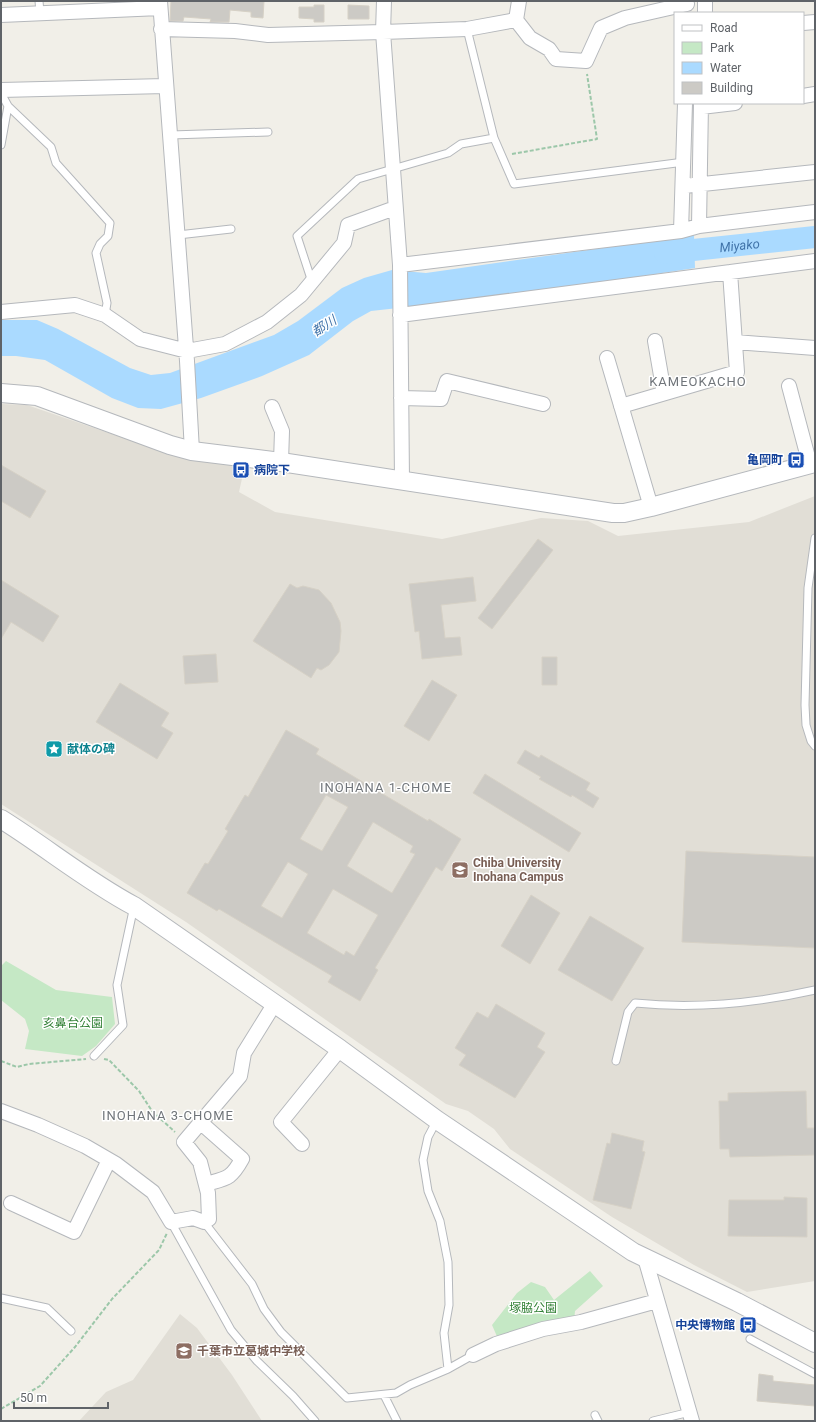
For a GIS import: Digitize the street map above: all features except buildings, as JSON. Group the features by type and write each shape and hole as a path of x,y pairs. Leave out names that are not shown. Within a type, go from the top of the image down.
{"street":[{"path":"384,1 383,32 400,265 402,481"},
{"path":"519,1 516,20 530,38 549,49 556,58 586,61 601,28 625,18 687,6"},
{"path":"705,1 705,12"},
{"path":"1,15 39,7 160,5 165,86 171,135 187,356 192,451"},
{"path":"161,29 235,31 268,35 467,29 516,20"},
{"path":"804,23 815,22"},
{"path":"1,92 165,86"},
{"path":"804,96 815,94"},
{"path":"681,230 684,186 685,104"},
{"path":"699,226 701,105 718,104"},
{"path":"684,186 815,172"},
{"path":"1,312 75,305 104,315 140,339 187,356 225,344 267,322 312,283 344,243 348,225 395,208"},
{"path":"400,265 815,212"},
{"path":"400,315 815,261"},
{"path":"621,406 737,372 730,272"},
{"path":"655,341 664,393"},
{"path":"734,342 815,348"},
{"path":"607,358 651,507"},
{"path":"401,398 441,399 447,381 543,404"},
{"path":"1,393 37,396 170,445 192,451 281,462 596,512 624,513 813,464 789,386"},
{"path":"272,407 282,431 281,462"},
{"path":"1,819 134,906 275,1003 437,1120 633,1252 737,1302 815,1344"},
{"path":"1,1111 58,1134 109,1160 153,1192 171,1222 193,1218 204,1222 209,1220 208,1193 206,1184 200,1162 184,1142 240,1076 244,1053 275,1003"},
{"path":"302,1144 280,1122 340,1049"},
{"path":"200,1122 242,1159 234,1174 225,1179 206,1184"},
{"path":"12,1203 74,1232 109,1160"},
{"path":"645,1258 691,1417"},
{"path":"473,1355 496,1344 543,1329 581,1322 657,1301"}],"lane":[{"path":"467,29 494,138 514,184 684,162"},
{"path":"1,92 8,106 51,147 56,164 110,224 108,236 100,244 96,253 107,303 104,315"},
{"path":"1,145 8,106"},
{"path":"171,135 268,132"},
{"path":"312,283 297,236 358,179 448,153 461,144 494,138"},
{"path":"178,235 231,230"},
{"path":"815,538 808,588 804,705 806,725 811,741 815,746"},
{"path":"94,1056 123,1025 117,994 117,985 134,906"},
{"path":"616,1061 628,1012 635,1003 667,1007 752,1002 815,990"},
{"path":"437,1120 428,1137 423,1160 428,1191 440,1222 448,1262 449,1305 444,1333 448,1369"},
{"path":"171,1222 231,1330 256,1361 293,1396 316,1421"},
{"path":"204,1222 252,1284 264,1309 281,1332 347,1398 396,1393 410,1385 448,1369 473,1355"},
{"path":"1,1298 47,1308 71,1331"},
{"path":"750,1340 815,1374"},
{"path":"384,1395 397,1421"},
{"path":"653,1421 691,1417"}],"path":[{"path":"503,156 597,139 586,61"},
{"path":"1,1061 17,1067 42,1062 84,1059 94,1056 109,1060 138,1091 152,1111 184,1142"},
{"path":"1,1409 40,1386 75,1347 112,1299 159,1250 171,1222"}],"shaded area":[{"name":"Chiba University Inohana Campus","path":"1,404 27,405 173,455 245,465 239,492 275,512 442,539 541,518 588,521 618,536 749,522 815,496 815,1281 747,1292 694,1265 612,1217 510,1149 494,1129 468,1111 446,1104 186,922 1,804"},
{"name":"千葉市立葛城中学校","path":"180,1314 197,1328 232,1375 262,1421 79,1421 106,1392 133,1380"}],"green space":[{"name":"亥鼻台公園","path":"6,961 56,990 112,997 115,1024 96,1046 82,1056 25,1049 29,1031 25,1019 1,1000 1,966"},
{"name":"塚脇公園","path":"590,1271 603,1286 575,1311 574,1321 499,1341 492,1325 517,1293 531,1282 545,1287 554,1300"}],"water":[{"name":"都川","path":"694,235 695,268 526,294 371,311 353,321 309,355 262,376 201,398 161,409 138,408 112,398 45,360 16,356 1,356 1,320 37,320 58,329 130,368 151,375 170,373 274,335 298,321 342,288 364,278 392,270 426,273"}],"waterway":[{"name":"Miyako","path":"665,253 815,237"}],"place":[{"name":"亀岡町","path":"796,460"},
{"name":"病院下","path":"241,470"},
{"name":"献体の碑","path":"54,749"},
{"name":"Chiba University Inohana Campus","path":"460,870"},
{"name":"中央博物館","path":"748,1325"},
{"name":"千葉市立葛城中学校","path":"184,1351"}],"district":[{"name":"KAMEOKACHO","path":"698,381"},
{"name":"INOHANA 1-CHOME","path":"386,787"},
{"name":"INOHANA 3-CHOME","path":"168,1115"}]}
